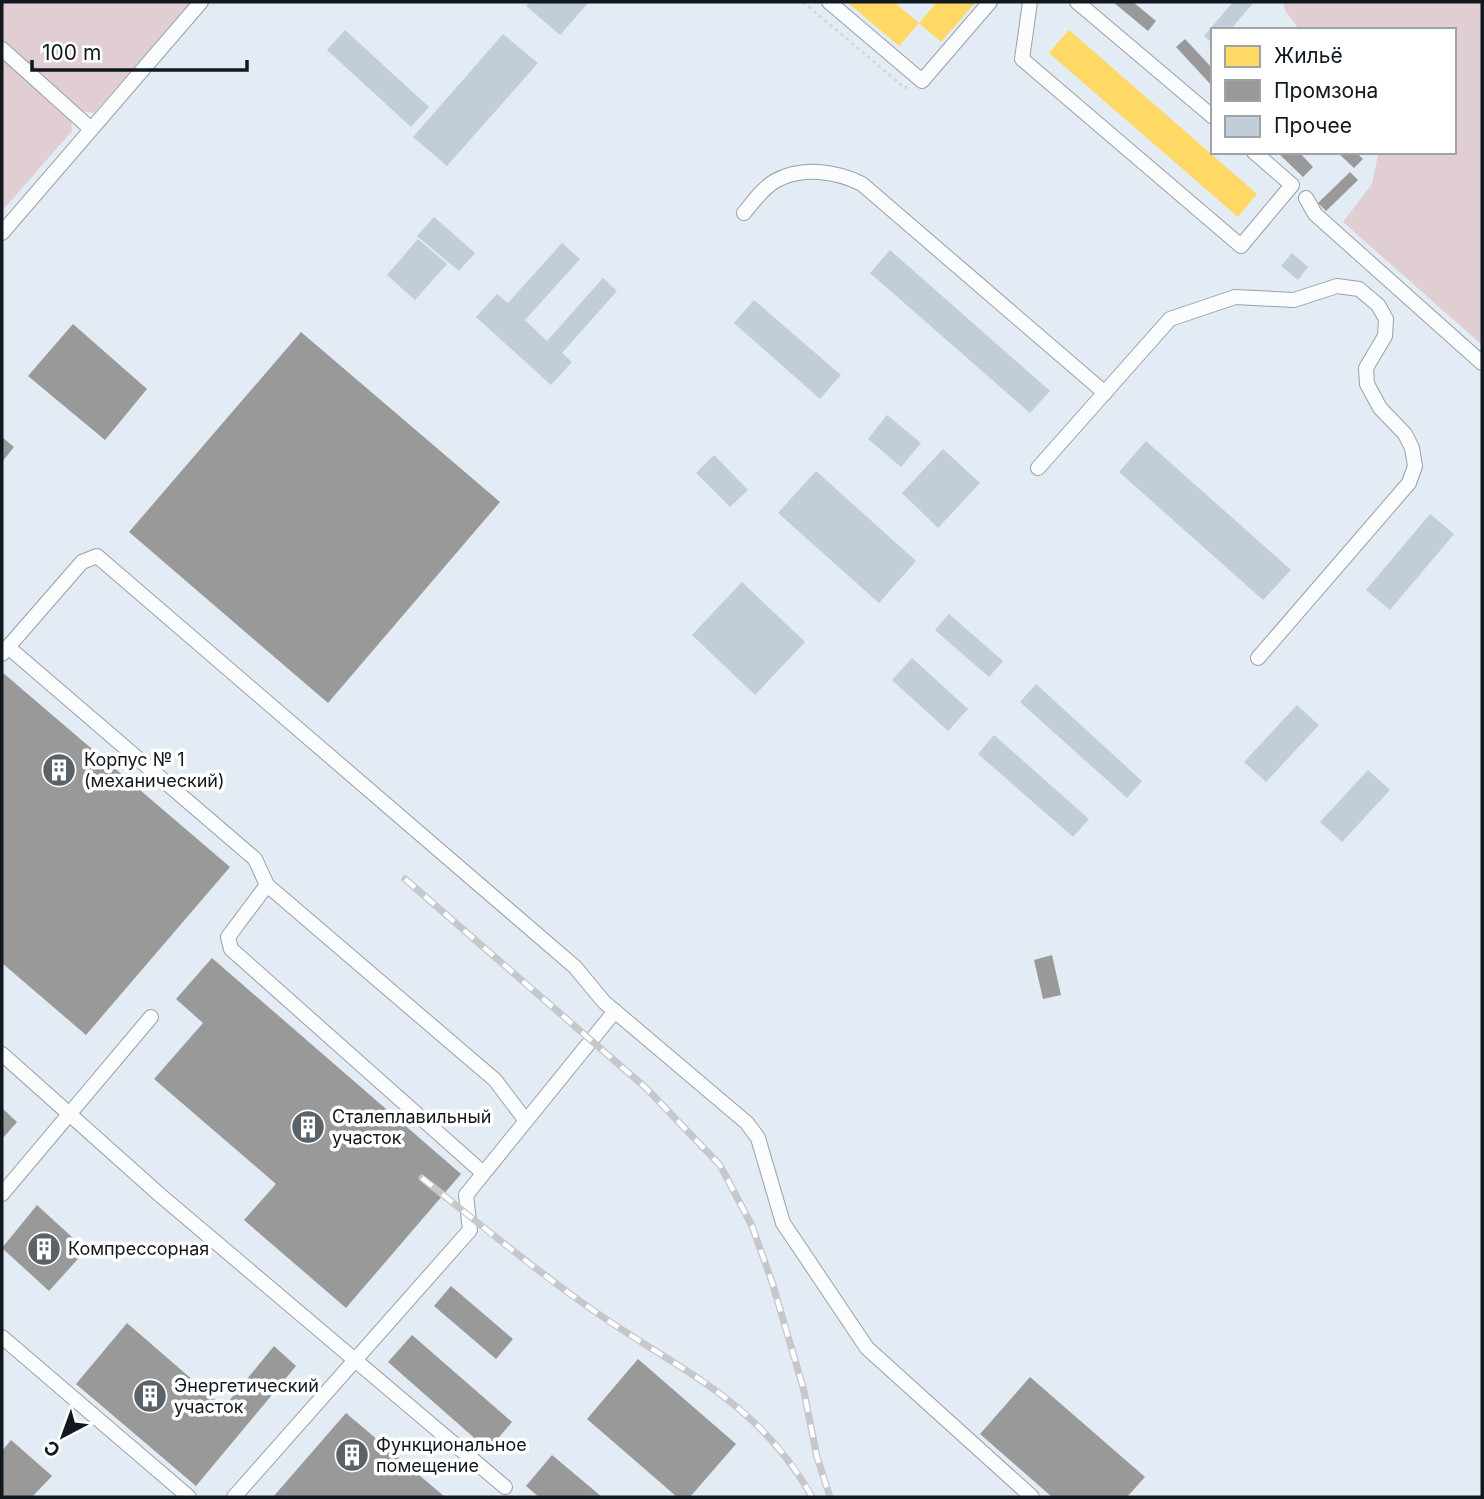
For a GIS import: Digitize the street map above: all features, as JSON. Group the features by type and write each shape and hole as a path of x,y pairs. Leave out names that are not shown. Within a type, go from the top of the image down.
{"street":[{"path":"2,233 201,2"},
{"path":"830,2 922,81 990,2"},
{"path":"1030,2 1022,58 1241,246 1292,185 1256,154"},
{"path":"1077,2 1211,115"},
{"path":"2,49 92,129"},
{"path":"744,213 775,181 796,174 842,173 862,184 1105,393"},
{"path":"1306,198 1315,214 1482,363"},
{"path":"1038,468 1170,319 1235,297 1294,300 1337,286 1359,289 1378,305 1387,319 1385,336 1366,368 1367,384 1380,408 1405,434 1412,448 1415,466 1409,483 1258,658"},
{"path":"526,1121 495,1080 267,886 255,859 5,650 82,562 97,556 575,967 615,1011 747,1123 758,1138 783,1223 867,1348 1032,1497"},
{"path":"267,886 228,937 231,949 482,1172"},
{"path":"234,1497 470,1230 466,1195 615,1011"},
{"path":"2,1194 151,1017"},
{"path":"2,1054 505,1487"},
{"path":"2,1338 189,1497"}],"path":[{"path":"803,2 905,88 916,76"}],"shaded area":[{"path":"2,2 192,2 94,113 80,111 2,41"},
{"path":"1283,2 1482,2 1482,345 1343,222 1372,184 1377,154 1456,154 1456,28 1298,28 1286,12"},
{"path":"2,57 71,119 72,131 2,211"}],"building: Жильё":[{"path":"847,2 894,2 919,23 899,46"},
{"path":"937,2 976,2 941,42 919,23"},
{"path":"1069,30 1257,194 1238,217 1049,53"}],"building: Промзона":[{"path":"1113,2 1133,2 1156,21 1148,31"},
{"path":"1185,39 1211,67 1211,85 1176,47"},
{"path":"1279,154 1301,154 1313,167 1303,177"},
{"path":"1339,154 1358,154 1363,159 1354,168"},
{"path":"1350,172 1358,180 1326,211 1318,203"},
{"path":"73,324 147,389 105,440 28,376"},
{"path":"301,332 500,502 328,703 129,532"},
{"path":"2,437 14,447 2,462"},
{"name":"Корпус № 1 (механический)","path":"2,672 230,867 86,1035 2,963"},
{"path":"1052,955 1061,995 1043,999 1034,960"},
{"name":"Сталеплавильный участок","path":"212,958 461,1174 346,1308 244,1220 276,1184 154,1079 203,1023 176,999"},
{"path":"2,1108 17,1122 2,1139"},
{"name":"Компрессорная","path":"37,1205 86,1250 49,1291 2,1248"},
{"path":"451,1286 513,1339 496,1359 434,1306"},
{"name":"Энергетический участок","path":"127,1323 224,1407 274,1346 296,1366 196,1486 76,1384"},
{"path":"412,1335 512,1422 488,1450 388,1362"},
{"path":"638,1359 736,1444 690,1497 677,1497 587,1419"},
{"path":"1030,1377 1145,1477 1127,1497 1052,1497 980,1434"},
{"name":"Функциональное помещение","path":"346,1413 445,1497 273,1497"},
{"path":"11,1440 52,1476 32,1497 2,1497 2,1451"},
{"path":"552,1455 602,1497 539,1497 526,1486"}],"building: Прочее":[{"path":"530,2 589,2 560,35 526,6"},
{"path":"1233,2 1254,2 1232,28 1211,28 1211,42 1204,36"},
{"path":"345,30 429,107 411,127 327,50"},
{"path":"503,34 538,63 447,166 413,137"},
{"path":"434,217 475,253 459,271 417,236"},
{"path":"418,239 447,264 415,300 387,275"},
{"path":"562,243 580,259 525,320 547,341 603,278 617,291 562,353 572,362 551,385 476,317 497,294 508,303"},
{"path":"890,250 1050,391 1030,413 870,273"},
{"path":"1292,253 1308,267 1298,280 1281,266"},
{"path":"754,300 841,375 820,399 734,323"},
{"path":"887,415 921,443 901,467 868,439"},
{"path":"1146,441 1291,570 1263,600 1119,472"},
{"path":"943,449 980,483 938,528 902,493"},
{"path":"714,455 748,490 730,507 696,473"},
{"path":"816,471 916,561 879,603 778,513"},
{"path":"1430,514 1454,534 1390,610 1366,590"},
{"path":"742,582 805,642 755,695 692,635"},
{"path":"949,614 1003,661 989,677 935,630"},
{"path":"912,658 968,709 948,731 892,680"},
{"path":"1036,684 1142,781 1127,798 1020,702"},
{"path":"1297,705 1319,725 1266,782 1244,762"},
{"path":"994,735 1089,819 1073,837 978,754"},
{"path":"1368,770 1390,790 1342,842 1320,822"}],"railway":[{"path":"405,879 646,1088 720,1165 752,1226 772,1282 803,1387 817,1457 830,1497"},
{"path":"422,1178 566,1291 712,1388 739,1409 766,1434 790,1463 812,1497"}],"place":[{"name":"Корпус № 1 (механический)","path":"59,770"},
{"name":"Сталеплавильный участок","path":"308,1127"},
{"name":"Компрессорная","path":"44,1249"},
{"name":"Энергетический участок","path":"150,1396"},
{"name":"Функциональное помещение","path":"352,1455"}]}
